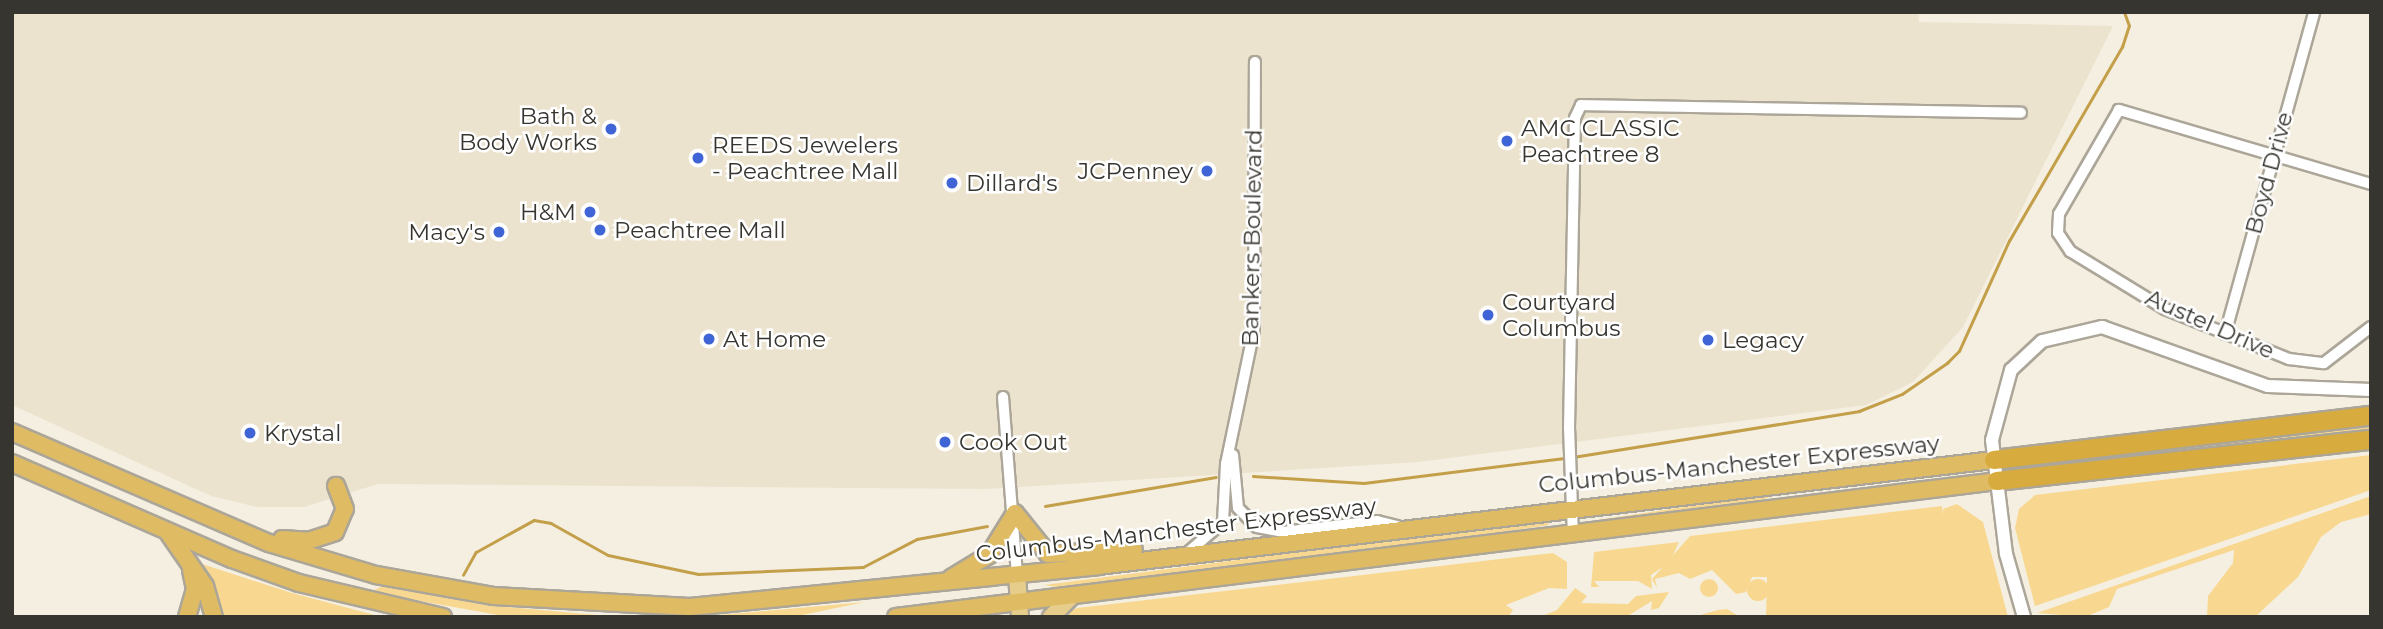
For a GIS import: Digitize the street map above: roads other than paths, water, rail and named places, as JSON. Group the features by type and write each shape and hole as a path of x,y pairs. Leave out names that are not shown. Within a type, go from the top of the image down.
{"highway":[{"name":"Columbus-Manchester Expressway","path":"12,432 245,533 392,579 580,605 690,607 1017,575 1401,527 2371,416"},
{"name":"Columbus-Manchester Expressway","path":"896,617 949,610 1020,613 1072,596 1573,537 1997,481 2371,440"},
{"path":"12,463 169,534 299,583 443,617"},
{"path":"245,533 308,541 335,532 345,509 336,486"},
{"path":"943,582 989,555 1015,513 1048,554 1171,546 1184,555"},
{"path":"169,534 190,565 214,617"},
{"path":"187,617 195,589 190,565"},
{"path":"949,610 983,617"}],"main road":[{"path":"1017,575 1020,613"},
{"path":"1051,617 1072,596"}],"street":[{"name":"Boyd Drive","path":"2225,334 2314,12"},
{"name":"Bankers Boulevard","path":"1255,62 1254,330 1233,455 1238,508 1257,527 1283,532 1377,522 1401,527"},
{"path":"1573,537 1569,442 1575,118 1581,105 2021,113"},
{"name":"Austel Drive","path":"2274,155 2149,116 2119,110 2059,214 2060,244 2165,309 2225,334 2311,362 2324,363 2371,327"},
{"path":"2274,155 2371,184"},
{"path":"2024,617 2006,554 1994,460 1996,414 2011,370 2042,341 2080,328 2123,330 2268,386 2371,390"},
{"path":"1003,397 1015,513 1017,575"},
{"name":"Bankers Boulevard","path":"1184,555 1223,522 1226,464 1233,455"}],"waterway":[{"path":"1573,457 1859,411 1902,394 1947,363 1959,351 2009,241 2122,47 2129,26 2124,12"},
{"path":"1253,476 1364,483 1566,458"},
{"path":"1045,506 1216,477"},
{"path":"463,575 476,552 534,520 551,523 608,555 698,574 863,567 917,539 987,526"}],"place":[{"name":"Bath & Body Works","path":"611,129"},
{"name":"AMC CLASSIC Peachtree 8","path":"1507,141"},
{"name":"REEDS Jewelers - Peachtree Mall","path":"698,158"},
{"name":"JCPenney","path":"1207,171"},
{"name":"Dillard's","path":"952,183"},
{"name":"H&M","path":"590,212"},
{"name":"Peachtree Mall","path":"600,230"},
{"name":"Macy's","path":"499,232"},
{"name":"Courtyard Columbus","path":"1488,315"},
{"name":"At Home","path":"709,339"},
{"name":"Legacy","path":"1708,340"},
{"name":"Krystal","path":"250,433"},
{"name":"Cook Out","path":"945,442"}]}
